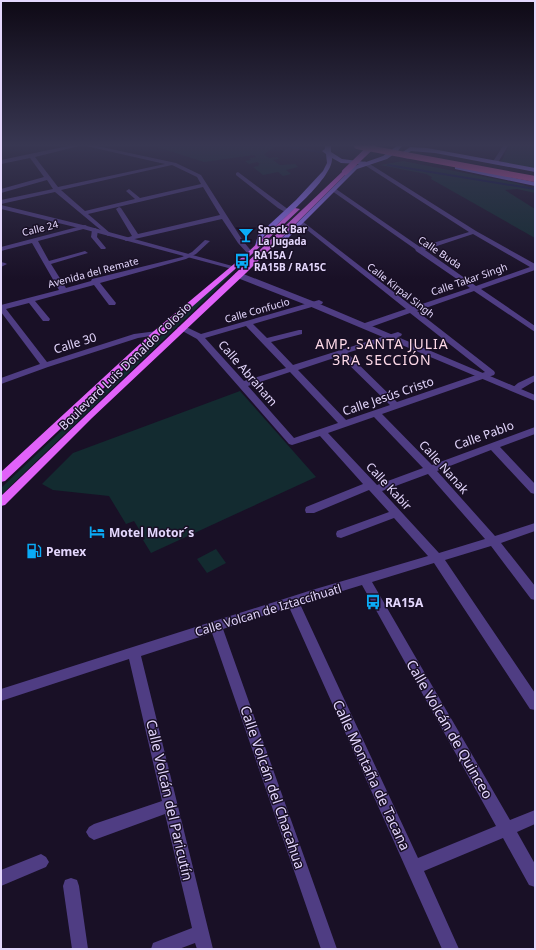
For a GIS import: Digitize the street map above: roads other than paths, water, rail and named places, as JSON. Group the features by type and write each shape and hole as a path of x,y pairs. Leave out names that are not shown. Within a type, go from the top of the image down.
{"main road":[{"name":"Boulevard Luis Donaldo Colosio","path":"262,247 260,236 308,190"},
{"name":"Boulevard Luis Donaldo Colosio","path":"1,502 181,328 241,273 262,247 268,236 316,190"},
{"name":"Boulevard Luis Donaldo Colosio","path":"1,478 157,333 250,253 276,238 326,190"},
{"name":"Boulevard Luis Donaldo Colosio","path":"262,247 281,242 334,190"}],"street":[{"path":"1,202 50,190"},
{"path":"58,190 108,234"},
{"path":"83,212 182,190"},
{"path":"208,190 240,242 250,253"},
{"path":"259,190 287,211"},
{"name":"Calle Buda","path":"334,190 418,250 535,330"},
{"path":"408,190 474,232 535,267"},
{"path":"129,191 139,200"},
{"path":"1,207 85,227 230,270"},
{"path":"119,209 136,236"},
{"path":"126,239 225,216"},
{"name":"Calle Kirpal Singh","path":"300,222 491,373"},
{"name":"Calle 24","path":"1,248 34,241 85,227"},
{"path":"95,230 94,237 103,248"},
{"path":"418,250 474,232"},
{"path":"34,241 64,290"},
{"path":"185,256 207,241"},
{"path":"48,263 85,253"},
{"name":"Avenida del Remate","path":"1,308 185,256"},
{"name":"Calle Takar Singh","path":"369,325 476,289 535,267"},
{"path":"241,273 491,373 535,398"},
{"path":"96,281 112,303"},
{"path":"30,299 46,319"},
{"name":"Calle Confucio","path":"200,337 316,303"},
{"path":"1,308 45,365"},
{"path":"248,322 345,424"},
{"name":"Calle Abraham","path":"181,328 200,337 292,442"},
{"path":"265,341 299,332"},
{"name":"Calle 30","path":"1,381 45,365 137,336 157,333"},
{"path":"242,385 393,335 481,376 535,391"},
{"path":"341,352 396,406"},
{"name":"Calle Jesús Cristo","path":"292,442 491,373"},
{"path":"518,387 535,378"},
{"name":"Calle Nanak","path":"375,413 430,469 493,541 535,596"},
{"name":"Calle Kabir","path":"322,432 437,558 535,704"},
{"name":"Calle Pablo","path":"310,510 533,433"},
{"path":"493,446 535,490"},
{"path":"341,534 396,513"},
{"name":"Calle Volcan de Iztaccíhuatl","path":"1,695 216,626 535,527"},
{"name":"Calle Volcán de Quinceo","path":"365,580 535,879"},
{"name":"Calle Montaña de Tacana","path":"293,602 415,867 451,949"},
{"name":"Calle Volcán del Chacahua","path":"216,626 329,949"},
{"name":"Calle Volcán del Paricutín","path":"134,652 205,949"},
{"path":"94,832 171,805"},
{"path":"415,867 535,817"},
{"path":"1,878 42,862"},
{"path":"71,886 80,949"},
{"path":"159,949 201,932"}],"place":[{"name":"Snack Bar La Jugada","path":"246,235"},
{"name":"RA15A / RA15B / RA15C","path":"242,261"},
{"name":"Motel Motor´s","path":"97,532"},
{"name":"Pemex","path":"34,551"},
{"name":"RA15A","path":"373,602"}],"district":[{"name":"AMP. SANTA JULIA 3RA SECCIÓN","path":"382,352"}]}
